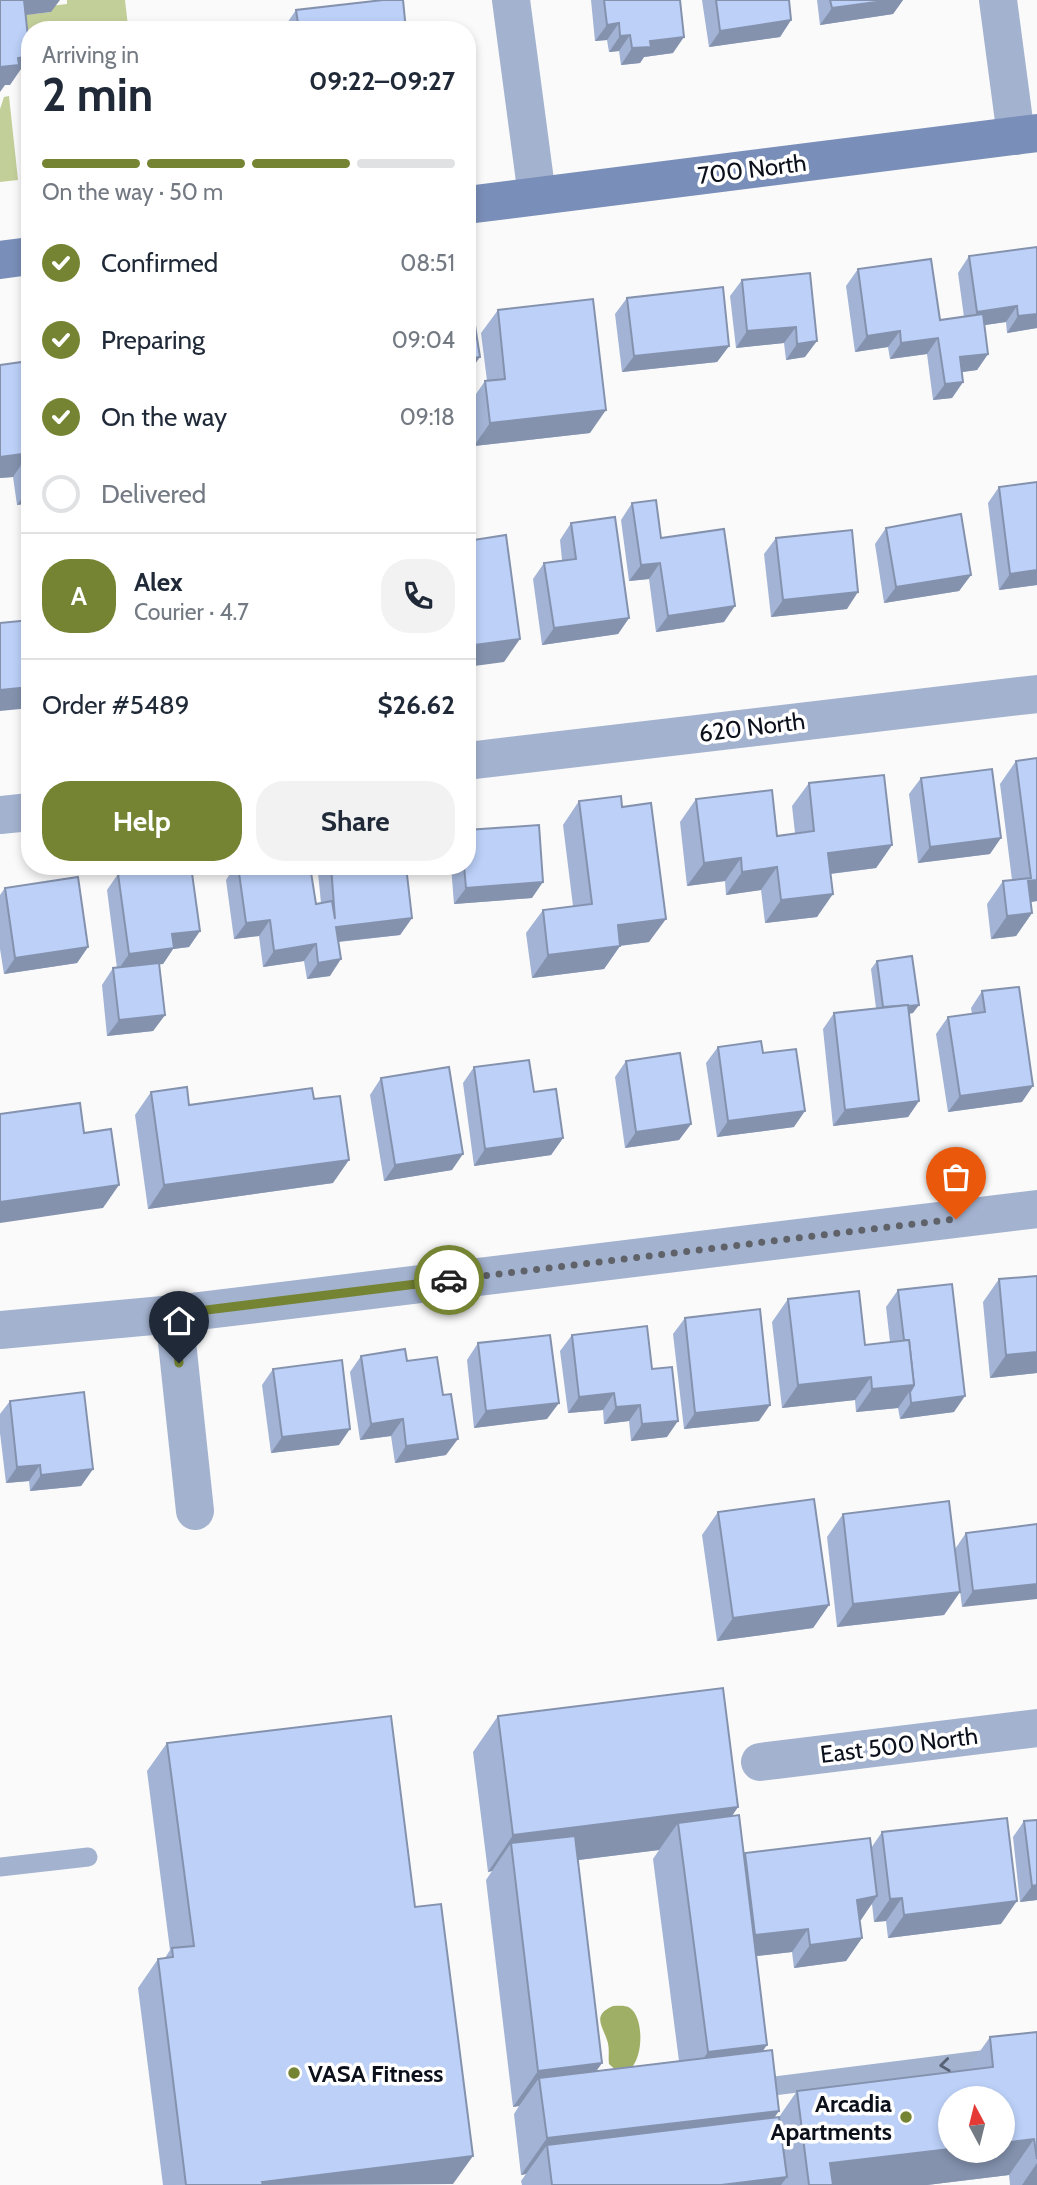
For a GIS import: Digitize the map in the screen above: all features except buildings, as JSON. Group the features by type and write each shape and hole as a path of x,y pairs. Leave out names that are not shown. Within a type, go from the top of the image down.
{"street":[{"path":"511,0 537,196"},
{"path":"998,0 1027,135"},
{"name":"700 North","path":"476,204 1027,135"},
{"path":"0,260 21,257"},
{"name":"620 North","path":"476,760 1037,694"},
{"path":"0,815 21,813"},
{"path":"0,1331 174,1314 1037,1209"},
{"path":"174,1314 195,1511"},
{"name":"East 500 North","path":"760,1762 1037,1728"}],"lane":[{"path":"0,1867 88,1857"},
{"path":"762,2116 758,2088 1037,2053"}],"shaded area":[{"path":"67,0 125,0 127,21 21,21 21,29 16,16 51,12 50,6 67,4"},
{"path":"9,96 18,180 0,182 0,109 4,97"},
{"path":"613,2006 630,2008 640,2027 639,2053 635,2064 628,2070 620,2071 609,2064 608,2043 600,2021 603,2013"}],"way so far":[{"path":"449,1280 956,1219"}],"place":[{"name":"VASA Fitness","path":"294,2073"},
{"name":"Arcadia Apartments","path":"906,2117"}],"route":[{"path":"179,1363 174,1314 449,1280"}]}
